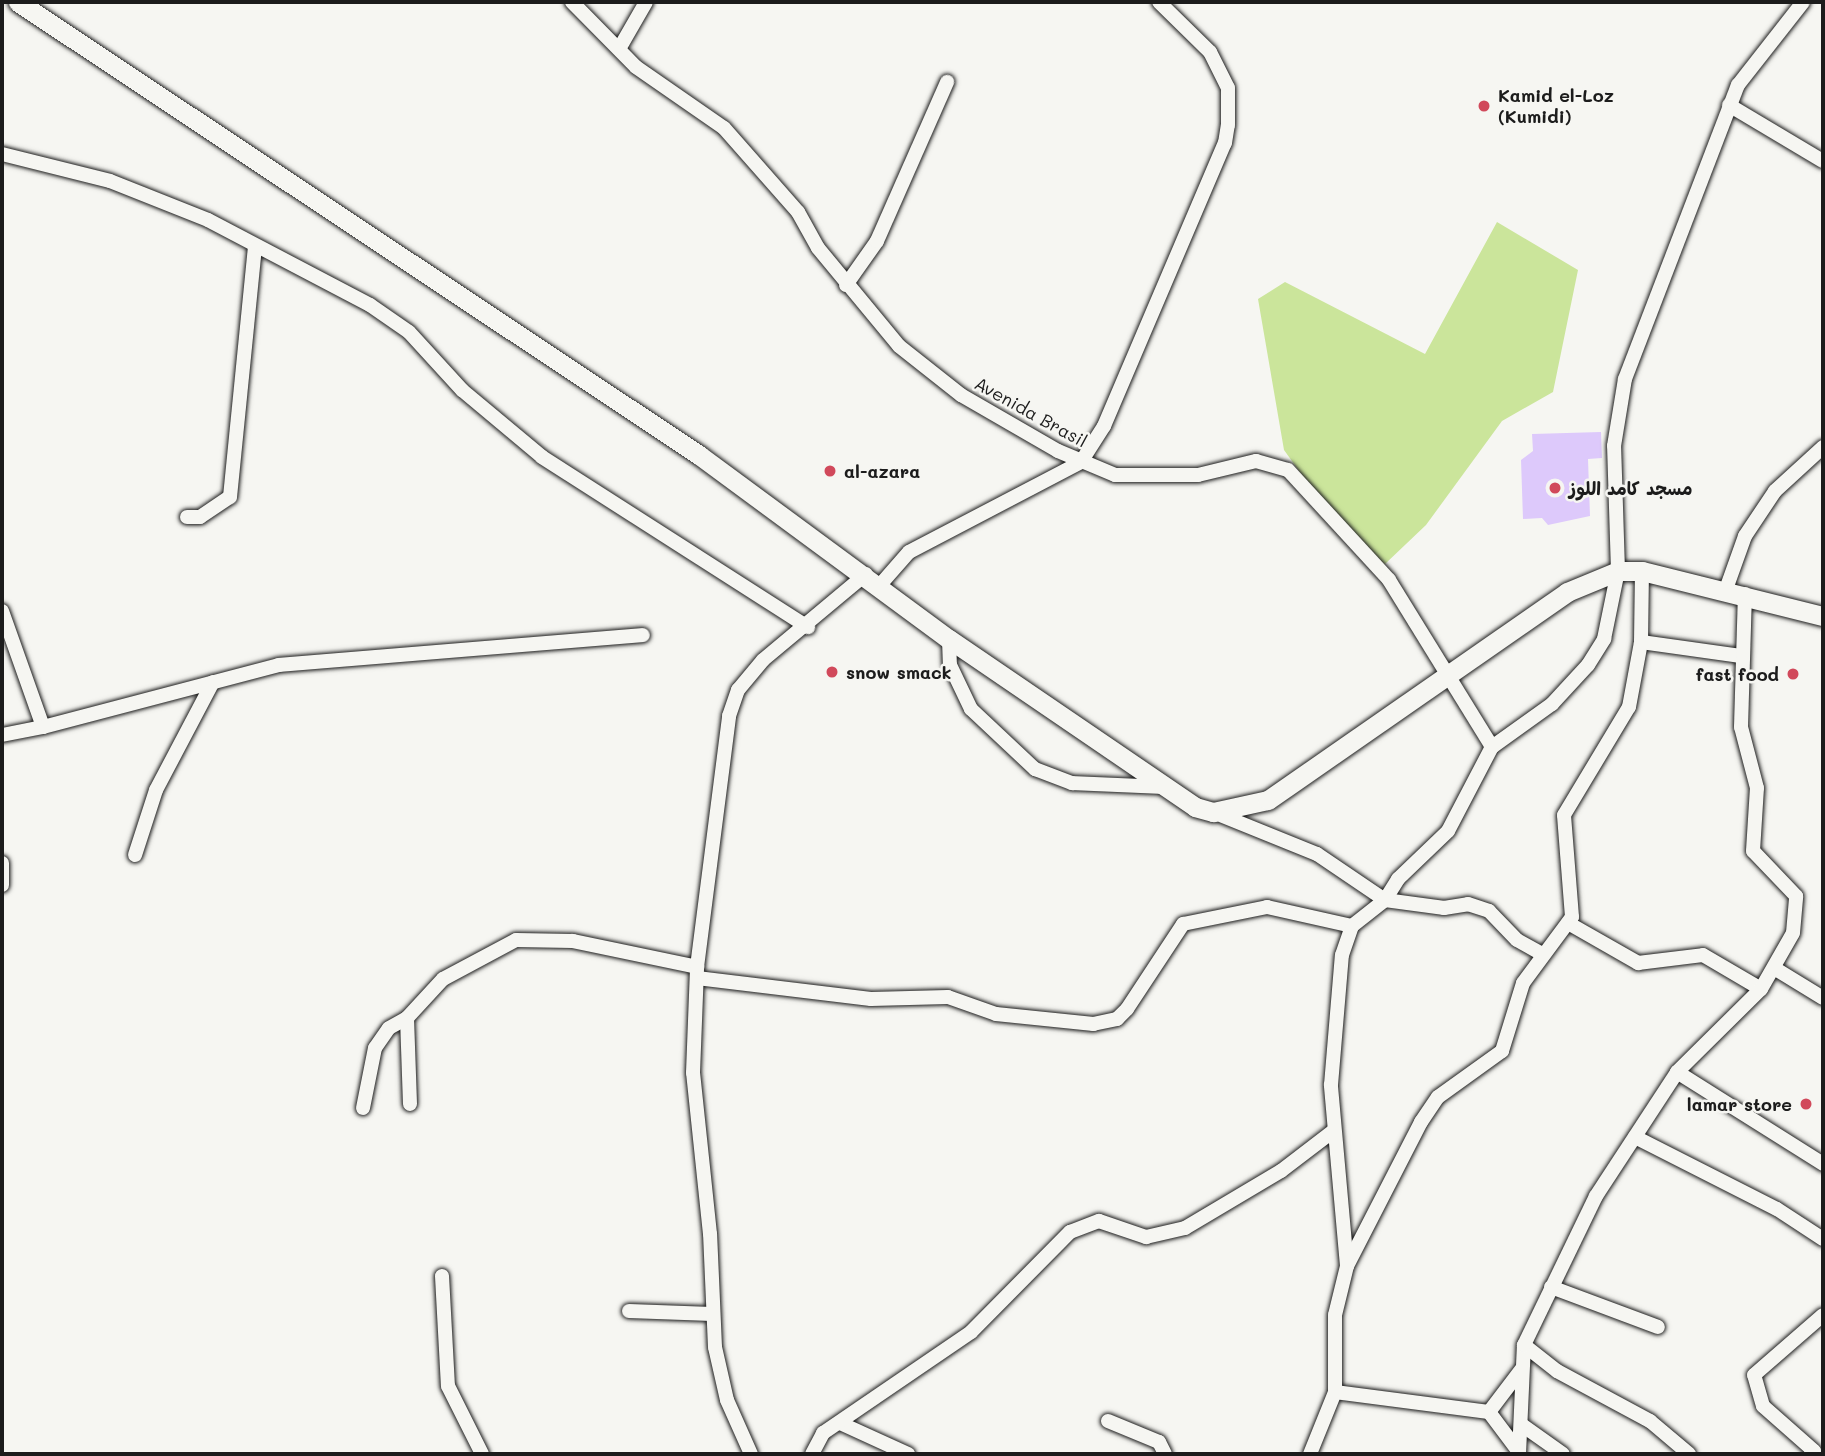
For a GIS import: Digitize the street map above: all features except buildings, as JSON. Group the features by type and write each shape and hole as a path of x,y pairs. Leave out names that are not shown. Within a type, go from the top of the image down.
{"main road":[{"path":"18,2 39,8 487,310 873,580 949,639 1163,787 1213,812 1268,800 1567,592 1618,571 1642,571 1725,592 1745,594 1823,616"}],"street":[{"name":"Avenida Brasil","path":"572,2 619,49 724,128 797,212 846,285 899,346 961,395 1081,462 1115,475 1152,478 1231,470 1256,461 1278,463 1378,567 1492,747"},
{"path":"619,49 646,2"},
{"path":"751,1454 720,1377 712,1314 710,1234 693,1073 697,973 729,716 738,690 763,660 909,552 1081,462 1104,426 1226,143 1229,104 1221,73 1210,52 1159,2"},
{"path":"1347,1266 1332,1132 1331,1084 1342,955 1352,926 1385,900 1398,879 1448,831 1492,747 1552,704 1588,665 1604,639 1618,571 1614,446 1619,400 1729,105 1749,66 1803,2"},
{"path":"846,285 877,241 947,82"},
{"path":"1729,105 1823,161"},
{"path":"2,154 110,181 208,220 370,305 409,332 462,390 542,457 808,627"},
{"path":"187,517 200,517 230,497 255,247"},
{"path":"1725,592 1745,536 1775,491 1823,447"},
{"path":"1310,1454 1335,1392 1335,1315 1347,1266 1373,1223 1395,1169 1438,1097 1502,1051 1513,1001 1542,954 1569,923 1573,885 1564,815 1623,720 1641,642 1642,571"},
{"path":"1519,1453 1524,1345 1596,1196 1677,1072 1760,989 1793,933 1796,896 1753,851 1757,788 1742,743 1741,656 1745,594"},
{"path":"2,611 43,727"},
{"path":"2,736 213,682 320,659 414,658 643,635"},
{"path":"949,639 950,665 971,709 1035,769 1072,783 1163,787"},
{"path":"1641,642 1741,656"},
{"path":"135,855 156,790 213,682"},
{"path":"1213,812 1317,854 1385,900 1444,908 1468,904 1489,911 1517,940 1542,954"},
{"path":"2,863 2,885"},
{"path":"363,1108 375,1048 389,1028 407,1018 443,979 516,940 573,941 697,973 871,999 948,997 996,1014 1093,1024 1117,1019 1127,1009 1183,924 1267,907 1352,926"},
{"path":"1569,923 1637,963 1703,955 1760,989"},
{"path":"1774,968 1823,998"},
{"path":"407,1018 410,1104"},
{"path":"1677,1072 1823,1164"},
{"path":"812,1454 823,1433 971,1332 1070,1232 1099,1220 1146,1237 1176,1231 1281,1171 1332,1132"},
{"path":"1635,1137 1777,1209 1823,1239"},
{"path":"442,1276 448,1386 482,1454"},
{"path":"1551,1287 1658,1327"},
{"path":"629,1311 712,1314"},
{"path":"1815,1453 1763,1406 1754,1375 1823,1315"},
{"path":"1524,1345 1557,1371 1633,1410 1689,1454"},
{"path":"1489,1412 1521,1370"},
{"path":"1335,1392 1489,1412 1519,1453"},
{"path":"1108,1421 1159,1442 1165,1454"},
{"path":"840,1423 908,1454"},
{"path":"1522,1425 1563,1454"}],"green space":[{"path":"1497,222 1578,270 1553,392 1502,421 1426,525 1385,564 1340,528 1284,450 1258,299 1285,282 1425,354"}],"place":[{"name":"Kamid el-Loz (Kumidi)","path":"1484,106"},
{"name":"al-azara","path":"830,471"},
{"name":"مسجد كامد اللوز","path":"1555,488"},
{"name":"snow smack","path":"832,672"},
{"name":"fast food","path":"1793,674"},
{"name":"lamar store","path":"1806,1104"}]}
